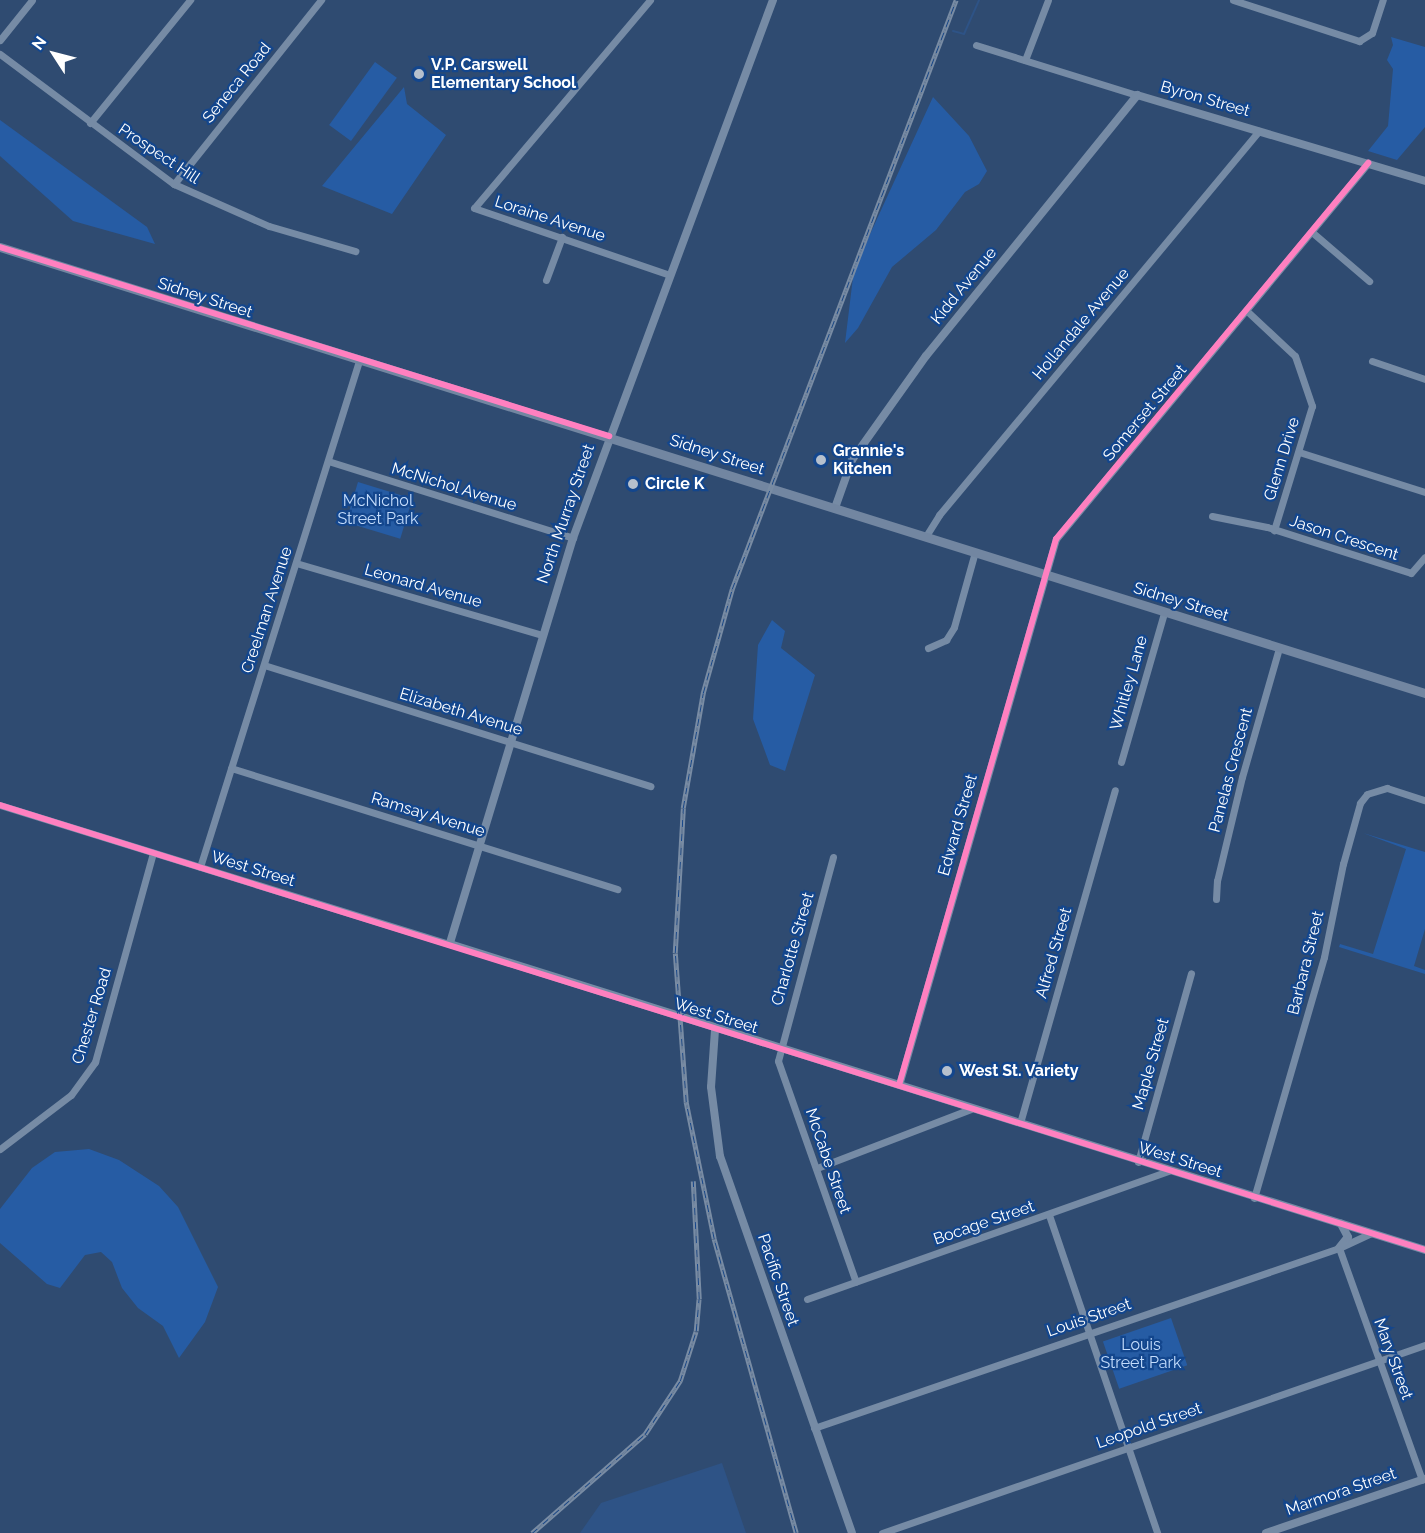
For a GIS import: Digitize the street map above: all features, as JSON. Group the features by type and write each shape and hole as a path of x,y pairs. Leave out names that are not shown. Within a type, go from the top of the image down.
{"main road":[{"name":"Sidney Street","path":"0,247 1425,693"}],"street":[{"path":"0,40 32,0"},
{"path":"90,123 190,0"},
{"name":"Seneca Road","path":"174,184 321,0"},
{"name":"Loraine Avenue","path":"650,0 474,208 670,275"},
{"name":"North Murray Street","path":"450,944 478,845 573,538 773,0"},
{"path":"1025,60 1048,0"},
{"path":"1233,0 1359,41 1372,33 1383,0"},
{"name":"Byron Street","path":"976,45 1425,181"},
{"name":"Prospect Hill","path":"0,54 174,184 269,226 355,250"},
{"name":"Kidd Avenue","path":"835,508 852,460 926,356 1137,95"},
{"name":"Hollandale Avenue","path":"926,536 939,515 1259,130"},
{"name":"Somerset Street","path":"1044,574 1056,539 1248,312 1368,163"},
{"path":"1313,233 1369,280"},
{"path":"546,280 562,237"},
{"name":"Glenn Drive","path":"1248,312 1295,356 1312,406 1274,530"},
{"name":"Creelman Avenue","path":"201,867 359,361"},
{"path":"1372,361 1425,378"},
{"path":"1299,453 1425,492"},
{"name":"McNichol Avenue","path":"328,461 573,538"},
{"name":"Jason Crescent","path":"1212,516 1274,530 1411,573 1425,557"},
{"path":"927,648 946,640 954,627 975,552"},
{"name":"Leonard Avenue","path":"296,563 542,634"},
{"name":"Edward Street","path":"899,1085 1044,574"},
{"name":"Whitley Lane","path":"1121,762 1164,612"},
{"name":"Panelas Crescent","path":"1216,899 1217,881 1242,777 1279,648"},
{"name":"Elizabeth Avenue","path":"264,665 650,786"},
{"name":"Ramsay Avenue","path":"231,768 617,889"},
{"name":"Barbara Street","path":"1254,1198 1324,957 1342,864 1360,803 1367,794 1386,788 1425,800"},
{"name":"Alfred Street","path":"1020,1123 1115,790"},
{"name":"West Street","path":"0,805 1425,1250"},
{"name":"Chester Road","path":"0,1149 71,1095 95,1062 153,853"},
{"name":"Charlotte Street","path":"779,1049 833,857"},
{"name":"Maple Street","path":"1138,1162 1191,973"},
{"name":"Pacific Street","path":"715,1030 711,1087 720,1156 852,1533"},
{"name":"McCabe Street","path":"779,1049 778,1061 856,1282"},
{"path":"817,1168 971,1109"},
{"name":"Bocage Street","path":"807,1299 1169,1171"},
{"path":"1049,1215 1157,1533"},
{"path":"1339,1248 1348,1237 1341,1224"},
{"name":"Louis Street","path":"814,1428 1339,1248 1371,1233"},
{"name":"Mary Street","path":"1339,1248 1424,1479"},
{"name":"Leopold Street","path":"882,1533 1425,1345"},
{"name":"Marmora Street","path":"1266,1533 1424,1479"}],"green space":[{"path":"1391,37 1425,47 1425,127 1397,160 1368,151 1388,126 1393,69 1387,60 1393,45"},
{"path":"375,62 397,78 351,141 329,125"},
{"path":"404,87 407,104 446,135 392,214 322,186"},
{"path":"933,97 969,136 987,171 979,184 965,192 936,230 892,267 858,328 845,343 854,269"},
{"path":"0,120 147,227 155,244 73,221 0,156"},
{"name":"McNichol Street Park","path":"358,482 413,499 400,539 346,522"},
{"path":"772,620 785,631 781,648 815,675 785,771 770,765 753,719 758,645"},
{"path":"1363,833 1425,852 1425,929 1414,966 1425,970 1425,974 1339,947 1340,944 1373,954 1406,849"},
{"path":"89,1149 119,1160 159,1186 178,1207 218,1287 205,1322 179,1358 163,1326 138,1308 122,1288 112,1262 101,1252 85,1255 60,1288 47,1284 0,1243 0,1209 32,1168 55,1152"},
{"name":"Louis Street Park","path":"1171,1318 1187,1365 1119,1389 1103,1341"}],"shaded area":[{"path":"722,1463 746,1533 580,1533 601,1503"}],"waterway":[{"path":"953,31 964,34 979,0"}],"railway":[{"path":"796,1533 714,1239 686,1102 675,953 683,808 703,693 732,589 956,0"},
{"path":"532,1533 645,1434 680,1381 696,1331 699,1299 693,1181"}],"cycle path":[{"path":"899,1085 1056,539 1368,163"},
{"path":"0,247 609,436"},
{"path":"0,805 1425,1250"}],"place":[{"name":"V.P. Carswell Elementary School","path":"419,74"},
{"name":"Grannie's Kitchen","path":"821,460"},
{"name":"Circle K","path":"633,484"},
{"name":"West St. Variety","path":"947,1071"}]}
